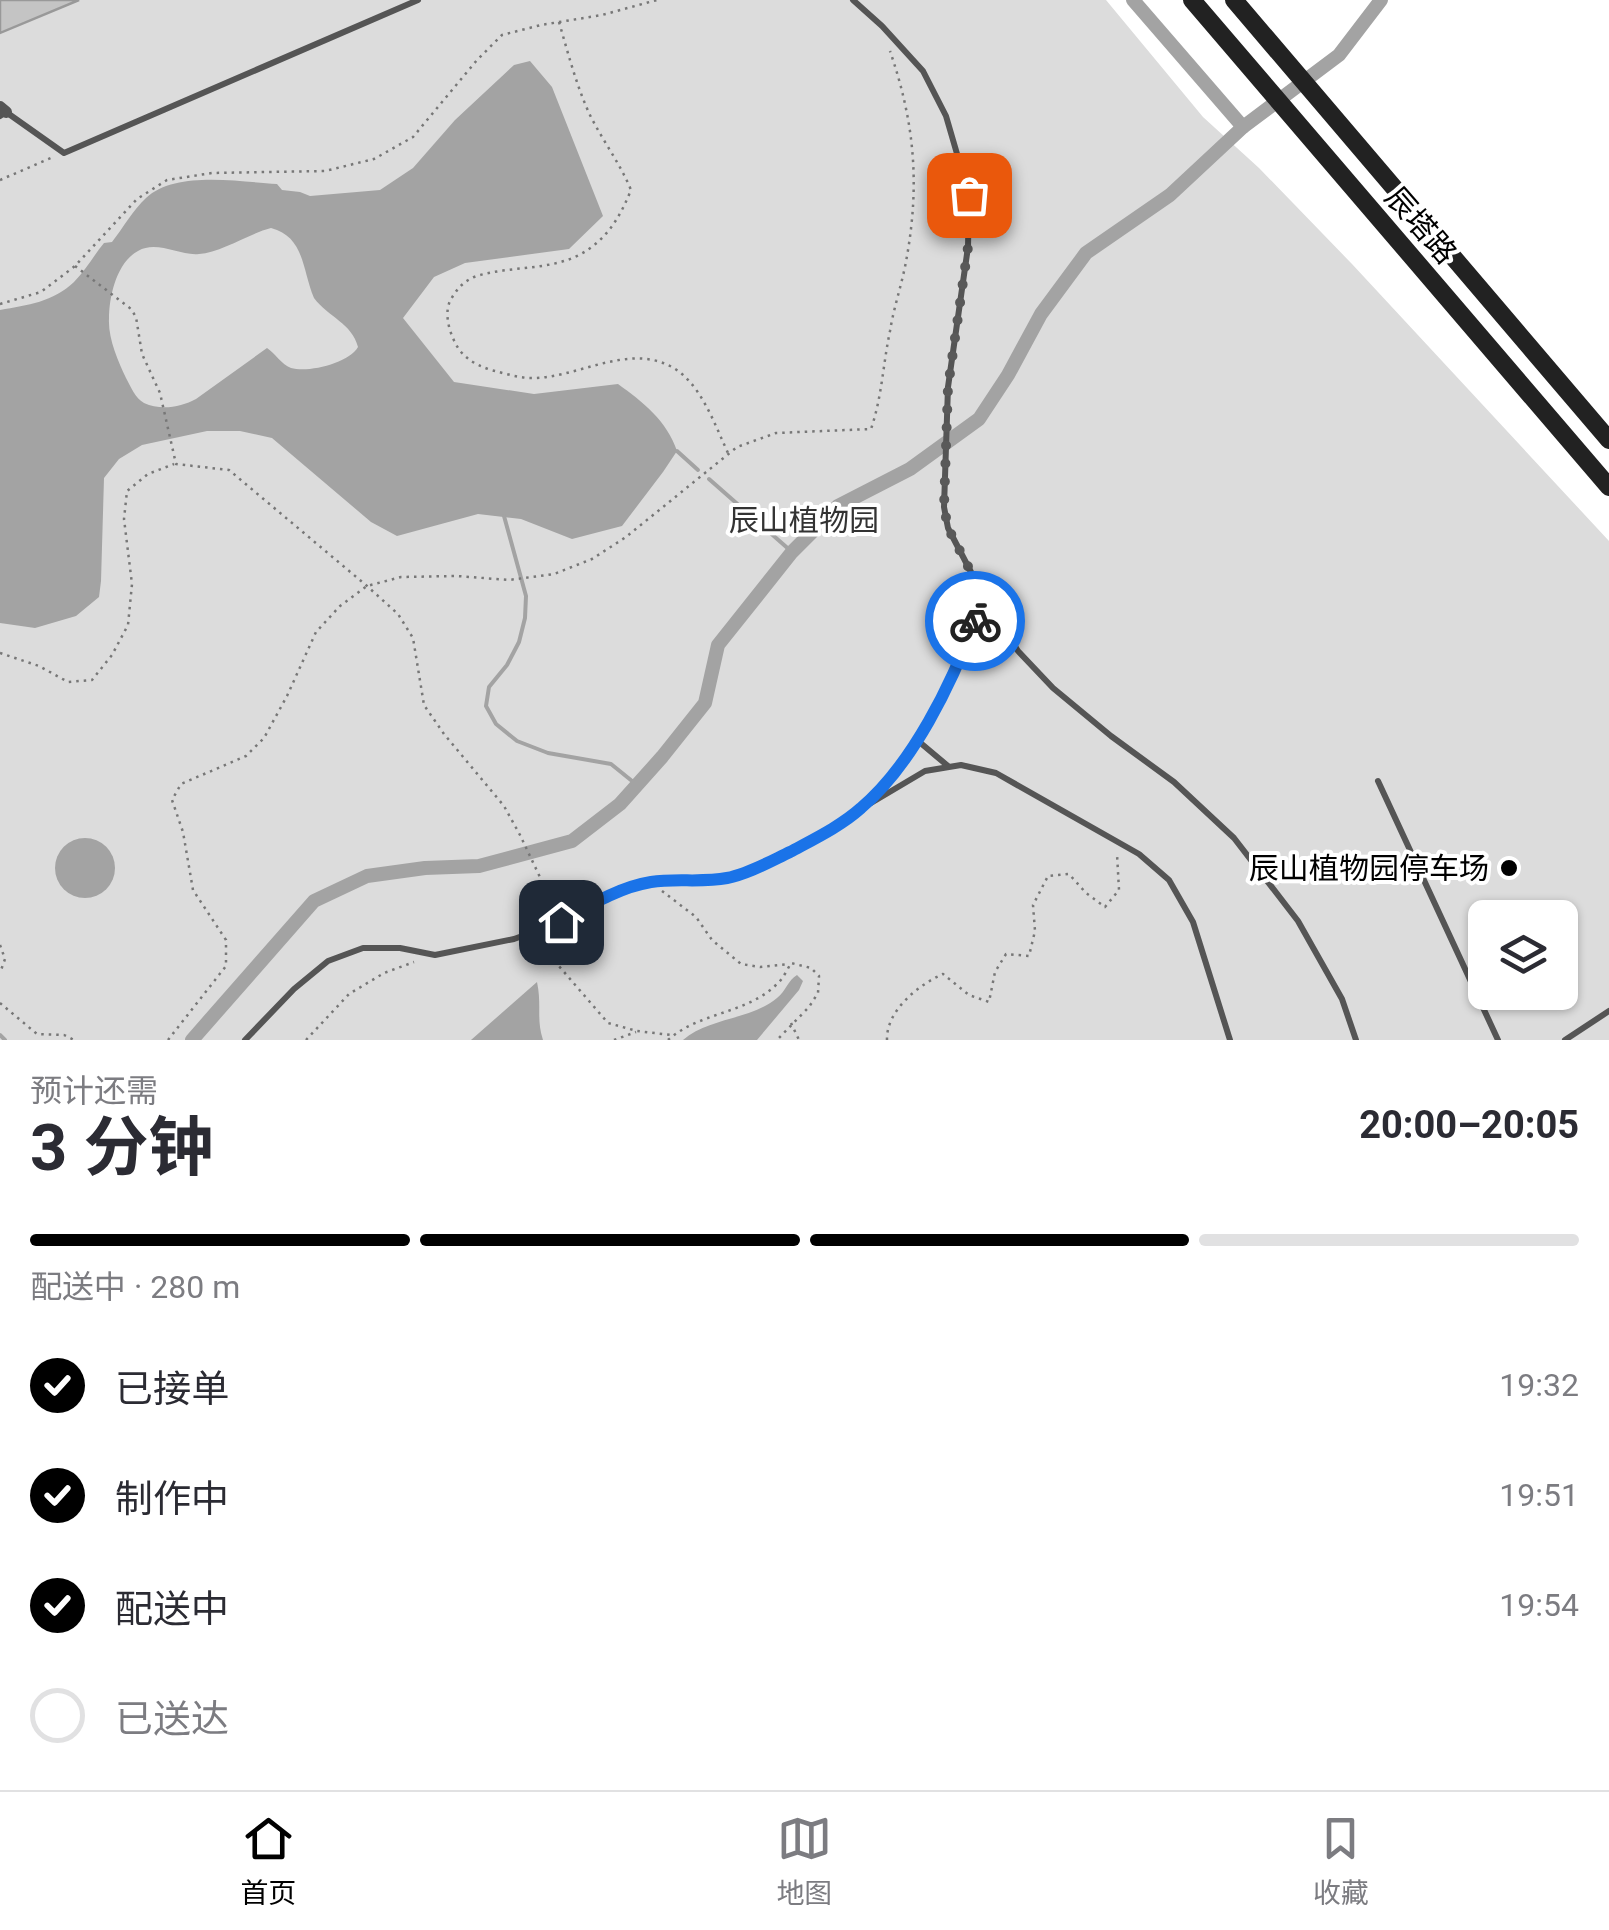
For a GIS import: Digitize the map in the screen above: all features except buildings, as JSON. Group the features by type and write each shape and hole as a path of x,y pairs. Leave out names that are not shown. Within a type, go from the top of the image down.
{"main road":[{"name":"辰塔路","path":"1192,0 1609,487"},
{"name":"辰塔路","path":"1234,0 1609,440"}],"lane":[{"path":"2,112 64,153 418,0"},
{"path":"853,0 923,71 946,116 969,195 968,247 948,387 944,507 948,528 1018,651 1053,688 1174,782 1234,838 1298,921 1342,999 1356,1040"},
{"path":"861,808 890,778 917,740 958,668 984,597"},
{"path":"917,740 950,767"},
{"path":"245,1040 294,989 328,962 363,948 400,948 434,955 514,939 561,922 622,890 649,882 729,878 816,839 925,771 962,765 996,772 1138,854 1168,880 1193,922 1230,1040"},
{"path":"1378,780 1498,1040"},
{"path":"1566,1040 1609,1011"}],"path":[{"path":"0,304 42,292 75,266 137,199 168,180 212,173 325,171 374,158 412,137 502,35 657,0"},
{"path":"559,22 588,110 622,166 631,190 618,220 593,246 572,258 541,268 474,276 457,288 447,307 456,348 472,364 530,378 645,357 672,367 695,388 728,454"},
{"path":"168,1040 226,966 226,940 193,890 183,832 172,800 181,784 246,756 264,738 316,632 340,606 368,586 401,577 515,579 554,574 604,552 626,537 737,447 776,433 870,429 878,410 915,199 912,138 904,93 882,26"},
{"path":"0,180 64,153"},
{"path":"75,266 132,309 138,343 160,393 176,464"},
{"path":"0,653 39,666 68,682 92,680 112,655 128,625 132,584 124,519 127,491 148,474 176,464 228,470 398,614 413,638 424,705 504,806 561,922"},
{"path":"886,1040 886,1029 903,1004 924,982 943,974 969,996 989,1002 995,972 1006,954 1029,956 1035,931 1034,905 1048,876 1068,874 1104,907 1120,890 1117,842"},
{"path":"649,882 696,917 712,940 741,964 790,964 811,968 819,976 818,993 809,1007 777,1040"},
{"path":"514,939 558,965 608,1023 673,1035"},
{"path":"0,944 5,959 0,973"},
{"path":"306,1040 349,994 384,973 434,955"},
{"path":"668,1040 702,1020 758,999 779,982 790,964"},
{"path":"0,1002 37,1034 64,1035 74,1040"},
{"path":"791,1024 799,1040"},
{"path":"614,1040 638,1031"}],"green space":[{"name":"辰山植物园","path":"0,0 1106,0 1203,117 1259,168 1352,264 1609,541 1609,1040 0,1040"}],"shaded area":[{"path":"530,61 552,87 603,216 569,249 465,263 434,277 403,318 454,382 534,394 618,384 645,405 661,421 677,451 622,526 572,539 521,519 478,514 397,536 371,522 272,438 240,431 207,431 142,445 119,459 104,478 99,597 76,616 35,628 0,623 0,310 40,302 66,289 104,243 112,242 146,198 174,184 209,180 277,184 282,190 310,196 380,190 413,168 455,120 514,65","holes":["271,228 282,232 301,256 314,298 355,339 358,347 353,353 328,365 299,369 287,366 267,348 190,402 164,407 141,401 120,364 109,326 113,290 125,263 145,248 199,254"]},
{"path":"85,838 106,847 115,868 106,889 85,898 64,889 55,868 64,847"},
{"path":"797,975 803,981 799,990 757,1040 683,1040 705,1027 767,1005"},
{"path":"537,982 543,1040 471,1040"}],"waterway":[{"path":"1133,0 1243,127"},
{"path":"192,1040 314,901 367,876 479,866 572,841 620,804 705,703 718,645 792,552 838,506 910,469 979,419 1041,314 1086,253 1170,195 1243,127 1339,55 1381,0"},
{"path":"677,451 698,470"},
{"path":"709,479 792,552"},
{"path":"504,516 526,596 525,618 519,642 489,687 486,706 496,724 517,741 548,753 611,764 637,785"},
{"path":"0,1035 5,1040"}],"way so far":[{"path":"969,195 968,247 948,387 944,507 948,528 984,597 975,621"}],"place":[{"name":"辰山植物园停车场","path":"1509,868"}],"route":[{"path":"561,922 622,890 649,882 729,878 816,839 861,808 890,778 926,726 958,668 975,621"}]}
